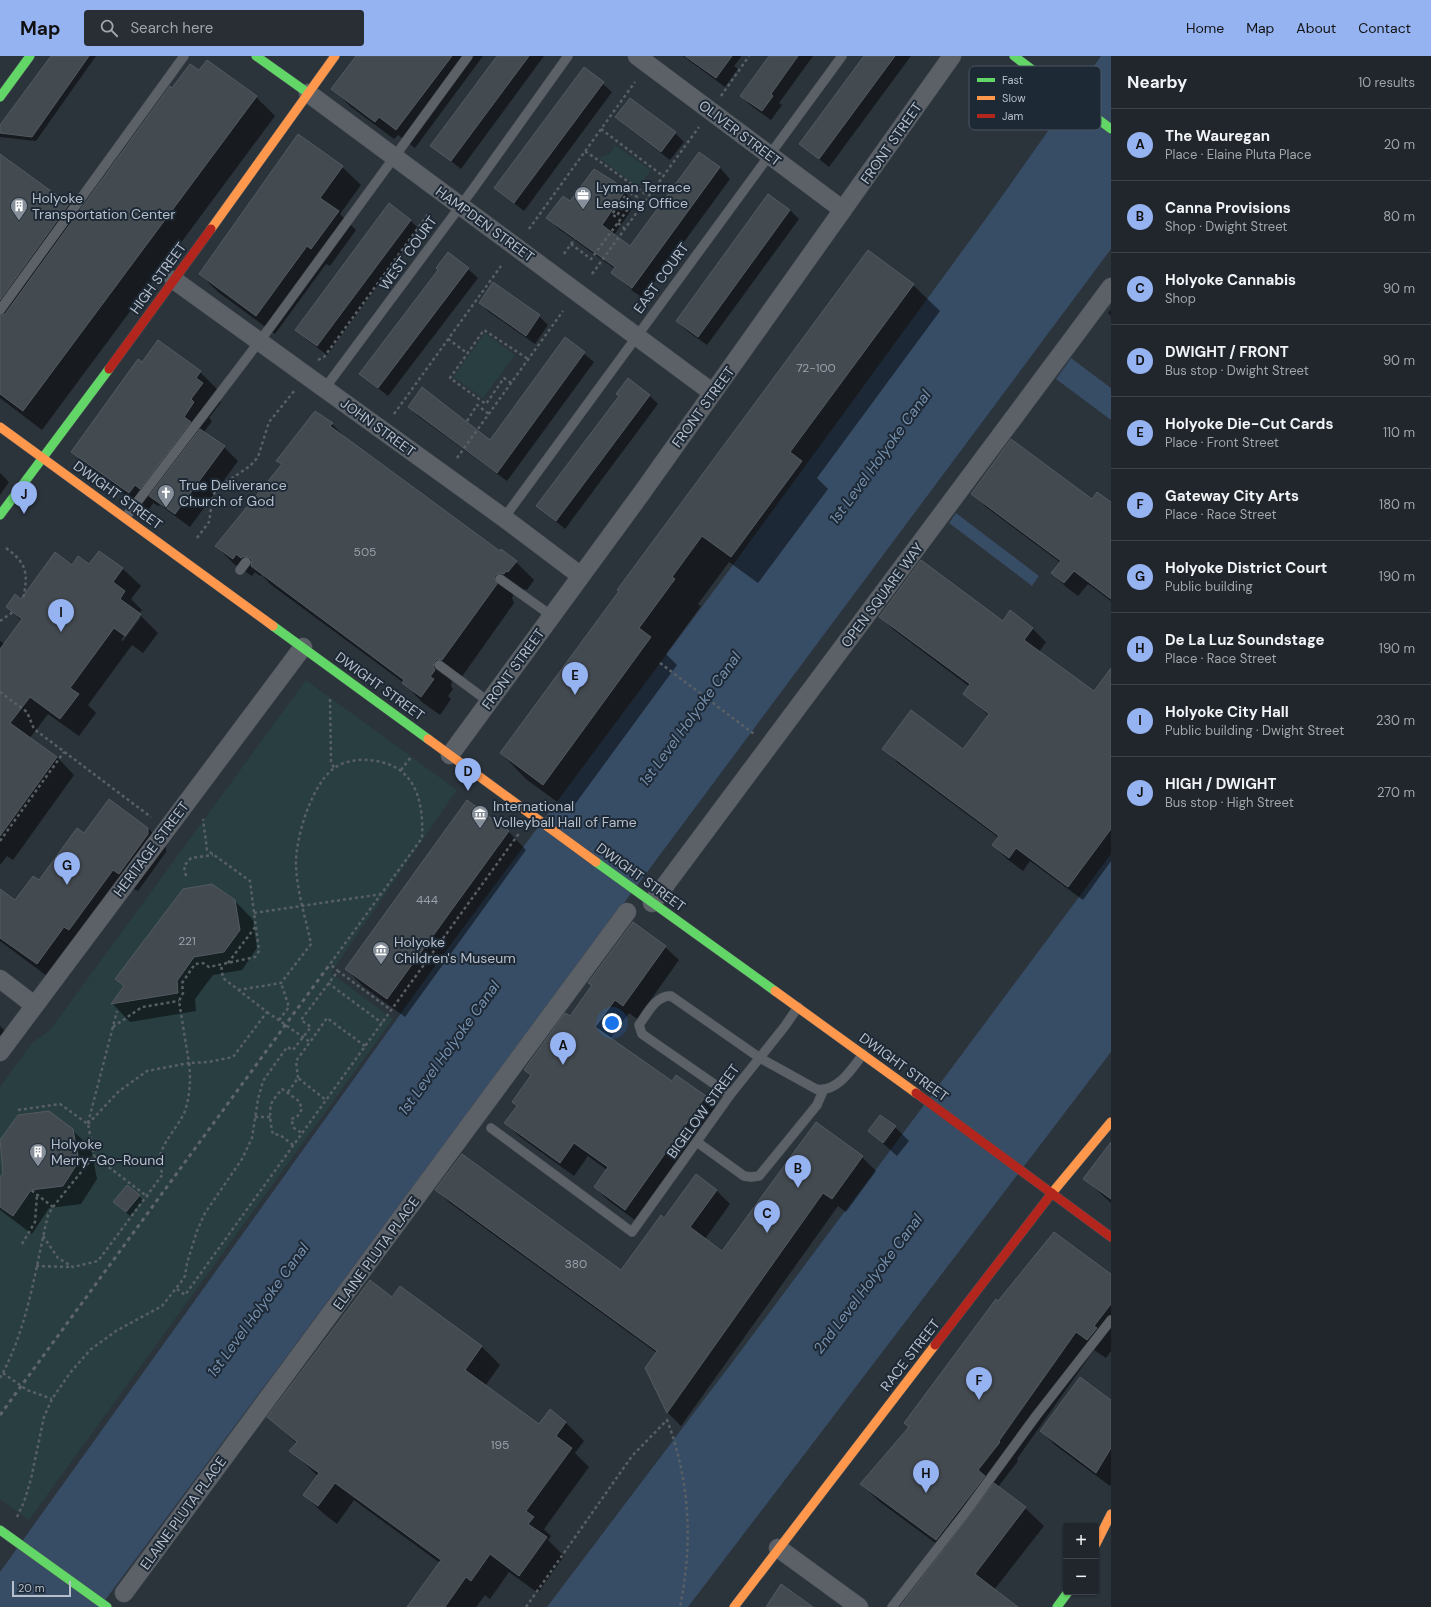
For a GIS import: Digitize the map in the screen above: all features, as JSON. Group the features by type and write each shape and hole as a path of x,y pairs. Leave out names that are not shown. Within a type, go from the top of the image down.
{"street":[{"path":"0,97 30,56"},
{"name":"HAMPDEN STREET","path":"256,56 713,393"},
{"name":"HIGH STREET","path":"0,515 174,280 335,56"},
{"name":"OLIVER STREET","path":"637,56 842,210"},
{"name":"FRONT STREET","path":"450,755 713,393 952,56"},
{"path":"1014,56 1028,66"},
{"path":"1101,121 1111,129"},
{"name":"JOHN STREET","path":"174,280 504,518 581,576"},
{"name":"OPEN SQUARE WAY","path":"647,900 1111,287"},
{"name":"DWIGHT STREET","path":"0,427 303,647 647,900 863,1054 1111,1237"},
{"name":"HERITAGE STREET","path":"0,1052 34,1004 303,647"},
{"name":"ELAINE PLUTA PLACE","path":"124,1593 628,912"},
{"path":"0,980 34,1004"},
{"name":"RACE STREET","path":"734,1607 1052,1194 1111,1122"},
{"path":"1099,1538 1111,1514"},
{"path":"4,1535 107,1607"},
{"path":"778,1548 859,1607"},
{"path":"1057,1607 1066,1595"}],"lane":[{"path":"0,310 184,56"},
{"path":"125,518 260,341 468,56"},
{"name":"WEST COURT","path":"325,388 460,207 568,56"},
{"name":"EAST COURT","path":"504,518 842,56"},
{"path":"240,570 246,562"},
{"path":"500,579 552,616"},
{"path":"439,666 489,702"},
{"path":"730,1095 642,1034 639,1025 658,999 664,996 671,996 760,1058 816,1089 823,1090 835,1086 849,1072 863,1054"},
{"name":"BIGELOW STREET","path":"491,1128 632,1232 698,1142 730,1095 798,1007"},
{"path":"698,1142 744,1176 751,1178 759,1176 817,1105 823,1090"},
{"path":"892,1607 965,1513 1036,1416 1111,1320"}],"path":[{"path":"720,97 749,56"},
{"path":"529,229 635,82"},
{"path":"592,274 699,127"},
{"path":"601,129 663,176"},
{"path":"585,151 648,196"},
{"path":"571,244 591,259 637,197 632,193 616,217 612,214 633,185"},
{"path":"317,360 324,357 429,213"},
{"path":"618,222 624,228"},
{"path":"564,254 575,239"},
{"path":"394,414 501,266"},
{"path":"457,458 563,311"},
{"path":"511,383 504,378 486,404 450,378 484,330 528,359"},
{"path":"448,339 467,354"},
{"path":"197,538 209,522 213,495 219,487 250,466 258,457 269,422 296,388"},
{"path":"467,421 477,405 489,414"},
{"path":"6,548 20,558 27,580 23,600"},
{"path":"0,621 13,612"},
{"path":"660,663 755,734"},
{"path":"0,692 27,712 34,729 151,817"},
{"path":"330,699 331,761 334,768"},
{"path":"0,841 64,752"},
{"path":"401,770 411,757"},
{"path":"238,990 282,983 311,944 296,866 301,833 310,802 316,790 334,768 363,759 376,760 401,770 412,782 418,795 423,820 422,838 330,964 391,1010"},
{"path":"177,1289 185,1295 391,1010 535,817"},
{"path":"36,1266 73,1267 98,1261 148,1197 163,1174 160,1169 159,1160 165,1145 185,1111 189,1094 191,1076 179,1001 183,993 182,983 195,964 203,962 209,967 221,966 255,957 259,951 250,881 207,850 202,819"},
{"path":"186,876 184,866 191,858 214,855"},
{"path":"254,913 382,894"},
{"path":"228,964 256,926"},
{"path":"221,966 223,978 267,1012 310,1042"},
{"path":"4,1535 24,1502 44,1416 52,1399 70,1373 90,1350 116,1331 162,1306 177,1289 185,1276 186,1263 205,1213 242,1159 252,1138 263,1081 286,1047 293,1050 310,1027 301,1020 338,971"},
{"path":"279,1020 289,1008 282,983"},
{"path":"328,983 382,1023"},
{"path":"112,1027 142,1008 179,1001"},
{"path":"117,1011 88,1124 94,1156 148,1197"},
{"path":"88,1124 118,1092 147,1071 189,1062 208,1062 233,1057 267,1012"},
{"path":"288,1092 298,1078 296,1061 327,1018 365,1046"},
{"path":"298,1078 326,1100"},
{"path":"293,1145 280,1136 273,1134 269,1126 271,1117 270,1106 282,1089 299,1101 302,1109 297,1117 291,1119 294,1128 302,1133"},
{"path":"18,1110 60,1104 88,1124"},
{"path":"255,1117 271,1117"},
{"path":"0,1378 23,1324 48,1215 94,1156"},
{"path":"31,1190 53,1207"},
{"path":"22,1244 35,1222 37,1195"},
{"path":"43,1236 58,1258 73,1267"},
{"path":"3,1373 27,1390 52,1399"},
{"path":"526,1607 632,1456 667,1420 682,1469 687,1502 687,1560 680,1607"}],"green space":[{"path":"615,145 651,170 638,187 598,157 609,154"},
{"path":"485,333 515,355 483,398 453,377"},
{"path":"306,680 457,790 331,973 393,1019 29,1520 0,1499 0,1087 32,1043 50,1030"}],"water":[{"name":"1st Level Holyoke Canal","path":"1101,56 1111,56 1111,249 100,1607 0,1607 0,1572 437,963 730,569 1049,130 1101,130 1101,66 1094,66"},
{"path":"1071,358 1111,388 1111,420 1056,379"},
{"path":"956,513 1039,576 1032,586 949,523"},
{"name":"2nd Level Holyoke Canal","path":"1111,854 1111,1052 688,1607 547,1607 740,1352"}],"building":[{"path":"51,56 89,56 32,137 0,133 0,125"},
{"path":"356,56 452,56 396,130 379,117 375,122 331,89"},
{"path":"497,56 529,56 451,161 430,146"},
{"path":"685,56 732,56 716,78"},
{"path":"769,56 798,56 771,94 773,96 762,111 740,96"},
{"path":"864,56 895,56 819,159 799,144"},
{"path":"207,60 257,96 23,411 0,394 0,316 5,314 170,86 172,88 190,64 199,70"},
{"path":"584,67 604,82 514,203 494,188"},
{"path":"630,98 676,132 661,152 615,117"},
{"path":"298,134 343,166 320,198 339,211 311,249 307,246 256,316 199,274"},
{"path":"699,152 720,167 632,288 611,273 615,267 546,218 563,196 570,201 594,169 615,182 625,191 602,225 630,246"},
{"name":"Holyoke Transportation Center","path":"0,154 69,204 0,300"},
{"path":"768,194 790,210 698,337 676,321"},
{"path":"389,203 411,220 317,346 295,330"},
{"path":"868,250 914,284 790,452 802,461 731,557 702,536 672,577 675,579 639,628 651,637 543,785 500,753 619,591 617,590"},
{"path":"448,252 469,268 378,388 359,374 438,270 436,268"},
{"path":"493,282 540,315 526,336 479,303"},
{"path":"565,337 585,352 497,473 408,407 422,387 490,440"},
{"path":"158,340 201,371 196,378 203,383 191,399 194,402 184,417 191,422 140,489 135,485 129,493 71,452 138,359 142,362"},
{"path":"628,378 650,395 556,521 536,506 619,396 616,394"},
{"path":"315,411 333,423 330,426 500,551 501,549 517,561 508,572 506,571 504,574 500,573 495,575 494,579 497,584 442,660 437,659 434,662 433,667 435,670 430,677 434,679 421,697 402,683 404,680 251,566 252,560 249,557 244,556 241,558 236,554 233,559 215,546 282,464 276,461"},
{"path":"200,429 225,446 175,514 149,496"},
{"path":"1011,439 1092,499 1097,492 1111,502 1111,599 1074,571 1064,583 1051,573 1061,561 971,494"},
{"path":"99,551 123,568 113,582 125,591 120,599 141,614 125,636 114,628 70,688 79,694 60,719 30,697 10,723 57,757 0,836 0,649 22,619 6,607 15,594 21,599 55,552 72,565 78,556 89,564"},
{"path":"921,560 1003,621 1010,610 1033,628 1024,640 1094,691 1111,668 1111,829 1068,887 1016,848 1009,858 992,845 999,836 882,749 911,710 963,749 989,714 963,694 970,684 879,617"},
{"path":"109,799 148,828 148,834 119,874 113,870 69,930 64,927 37,964 0,938 0,889 15,900 33,876 39,880 77,828 84,833"},
{"path":"467,800 509,831 387,999 345,969"},
{"path":"212,884 235,900 240,930 224,952 194,957 177,981 178,993 111,1004 124,986 115,979 183,889"},
{"path":"633,922 666,946 623,1006 615,1000 595,1027 672,1081 676,1075 706,1096 625,1210 594,1187 608,1167 574,1143 560,1163 504,1123 517,1106 512,1102 531,1075 524,1070 565,1013 570,1016 592,985 588,983"},
{"name":"Holyoke Merry-Go-Round","path":"49,1111 73,1129 79,1161 63,1186 31,1190 13,1216 0,1207 0,1177 3,1173 0,1140 18,1115"},
{"path":"880,1115 896,1126 883,1143 868,1131"},
{"path":"816,1122 863,1156 832,1199 823,1193 667,1413 645,1368 657,1351 435,1190 462,1154 621,1270 661,1215 664,1218 696,1174 717,1190 690,1227 722,1251"},
{"path":"1111,1142 1111,1199 1083,1179"},
{"path":"127,1185 140,1195 126,1212 113,1202"},
{"path":"1054,1232 1111,1274 1111,1304 1094,1326 1097,1328 1087,1340 1076,1332 999,1441 1000,1442 978,1470 985,1476 936,1540 860,1484 909,1427 904,1423 996,1299 998,1301"},
{"path":"370,1280 392,1297 400,1286 482,1346 465,1370 539,1424 550,1409 566,1422 556,1436 572,1448 526,1511 534,1517 528,1524 547,1537 519,1576 490,1554 471,1581 466,1577 445,1607 407,1607 441,1560 335,1483 318,1506 303,1495 319,1473 289,1451 297,1442 267,1417"},
{"path":"1080,1377 1111,1400 1111,1448 1096,1473 1040,1431"},
{"path":"994,1483 1026,1507 975,1574 1018,1607 900,1607"},
{"path":"781,1584 813,1607 766,1607"}],"railway":[{"path":"0,1415 330,964"}],"traffic: fast":[{"path":"0,97 30,56"},
{"path":"256,56 308,93"},
{"path":"1014,56 1027,66"},
{"path":"1101,121 1111,129"},
{"path":"0,515 109,369"},
{"path":"273,626 428,739"},
{"path":"596,862 775,991"},
{"path":"0,1530 107,1607"},
{"path":"1057,1607 1066,1595"}],"traffic: slow":[{"path":"211,229 335,56"},
{"path":"0,427 273,626"},
{"path":"428,739 596,862"},
{"path":"775,991 916,1093"},
{"path":"1052,1193 1111,1122"},
{"path":"734,1607 935,1345"},
{"path":"1099,1538 1111,1514"}],"traffic: jam":[{"path":"109,369 211,229"},
{"path":"916,1093 1111,1237"},
{"path":"935,1345 1052,1193"}],"place":[{"name":"Lyman Terrace Leasing Office","path":"583,210"},
{"name":"Holyoke Transportation Center","path":"19,221"},
{"name":"True Deliverance Church of God","path":"166,508"},
{"name":"HIGH / DWIGHT","path":"24,514"},
{"name":"Holyoke City Hall","path":"61,632"},
{"name":"Holyoke Die-Cut Cards","path":"575,695"},
{"name":"DWIGHT / FRONT","path":"468,791"},
{"name":"International Volleyball Hall of Fame","path":"480,829"},
{"name":"Holyoke District Court","path":"67,885"},
{"name":"Holyoke Children's Museum","path":"381,965"},
{"name":"The Wauregan","path":"563,1065"},
{"name":"Holyoke Merry-Go-Round","path":"38,1167"},
{"name":"Canna Provisions","path":"798,1188"},
{"name":"Holyoke Cannabis","path":"767,1233"},
{"name":"Gateway City Arts","path":"979,1400"},
{"name":"De La Luz Soundstage","path":"926,1493"}]}
